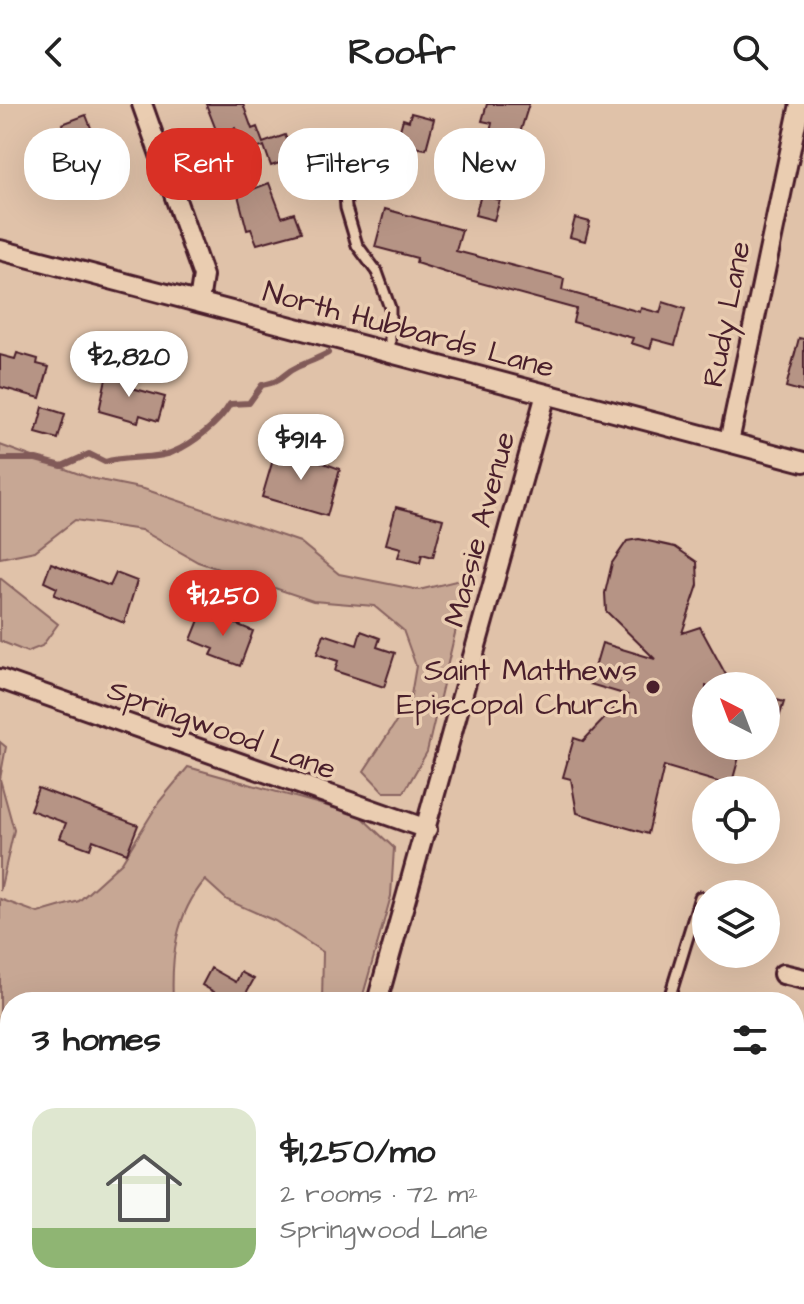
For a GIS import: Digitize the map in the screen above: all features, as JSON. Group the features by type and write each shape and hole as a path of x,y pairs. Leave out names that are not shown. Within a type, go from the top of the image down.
{"street":[{"path":"142,104 203,276 199,302"},
{"name":"Rudy Lane","path":"729,442 800,104"},
{"name":"North Hubbards Lane","path":"0,250 804,462"},
{"name":"Massie Avenue","path":"380,992 546,394"},
{"name":"Springwood Lane","path":"0,679 427,829"},
{"path":"783,974 804,979"}],"lane":[{"path":"345,200 357,245 377,272 390,308 390,353"},
{"path":"671,992 692,923"}],"shaded area":[{"path":"0,445 90,478 144,489 300,542 339,574 419,590 468,578 427,752 404,792 384,792 364,771 410,701 416,666 403,630 374,606 313,601 198,562 141,530 75,520 35,551 0,558"},
{"path":"0,578 58,624 42,646 27,652 0,641"},
{"path":"0,742 6,747 0,779"},
{"path":"188,767 359,815 394,848 391,896 364,992 322,992 323,952 275,921 227,900 205,880 181,923 174,953 173,992 0,992 0,899 38,913 79,901 122,862 159,802"},
{"path":"0,779 14,830 0,891"}],"building":[{"path":"206,104 243,104 252,128 215,128"},
{"path":"487,104 529,104 522,128 491,128 492,123 482,121"},
{"path":"411,113 434,119 426,149 418,148 418,128 400,128 403,119 409,121"},
{"path":"86,115 91,128 63,128 62,124"},
{"path":"278,138 278,164 271,166 262,140 263,143"},
{"path":"269,183 282,217 294,213 301,232 257,244 251,229 247,230 239,200 262,200 262,186"},
{"path":"480,200 500,200 494,220 475,215"},
{"path":"385,209 462,230 456,251 564,279 562,290 640,312 641,308 660,313 663,302 685,309 675,345 653,339 650,349 631,343 633,338 573,322 576,309 466,279 416,263 417,258 375,247"},
{"path":"575,218 590,222 585,241 570,237"},
{"path":"799,338 804,339 804,392 786,387"},
{"path":"17,353 38,359 37,364 49,367 40,398 0,387 0,355 15,359"},
{"path":"108,369 135,377 132,388 165,397 158,421 140,415 138,422 99,411"},
{"path":"43,407 65,414 58,439 36,433"},
{"path":"277,446 340,469 327,516 262,497"},
{"path":"396,507 443,519 433,557 422,554 420,563 398,557 401,548 386,544"},
{"name":"Saint Matthews Episcopal Church","path":"639,539 675,547 697,562 698,585 682,633 700,627 724,672 692,672 692,760 738,760 734,776 698,776 664,766 648,834 577,813 571,779 563,777 574,738 583,741 627,695 590,684 602,643 655,659 606,611 605,593 612,563 627,541"},
{"path":"51,563 110,586 116,573 137,581 124,623 54,595 57,588 44,582"},
{"path":"203,610 253,631 240,666 211,655 214,649 191,640"},
{"path":"361,631 380,638 377,647 395,653 384,687 335,671 338,661 317,654 324,634 357,645"},
{"path":"38,788 138,825 127,853 93,840 90,849 60,838 66,823 30,810"},
{"path":"211,968 236,982 241,972 254,979 247,992 214,992 202,985"}],"waterway":[{"path":"0,459 36,459 62,466 89,454 105,462 166,454 189,444 205,432 230,404 249,403 262,385 328,353"}],"place":[{"name":"Saint Matthews Episcopal Church","path":"653,687"}]}
